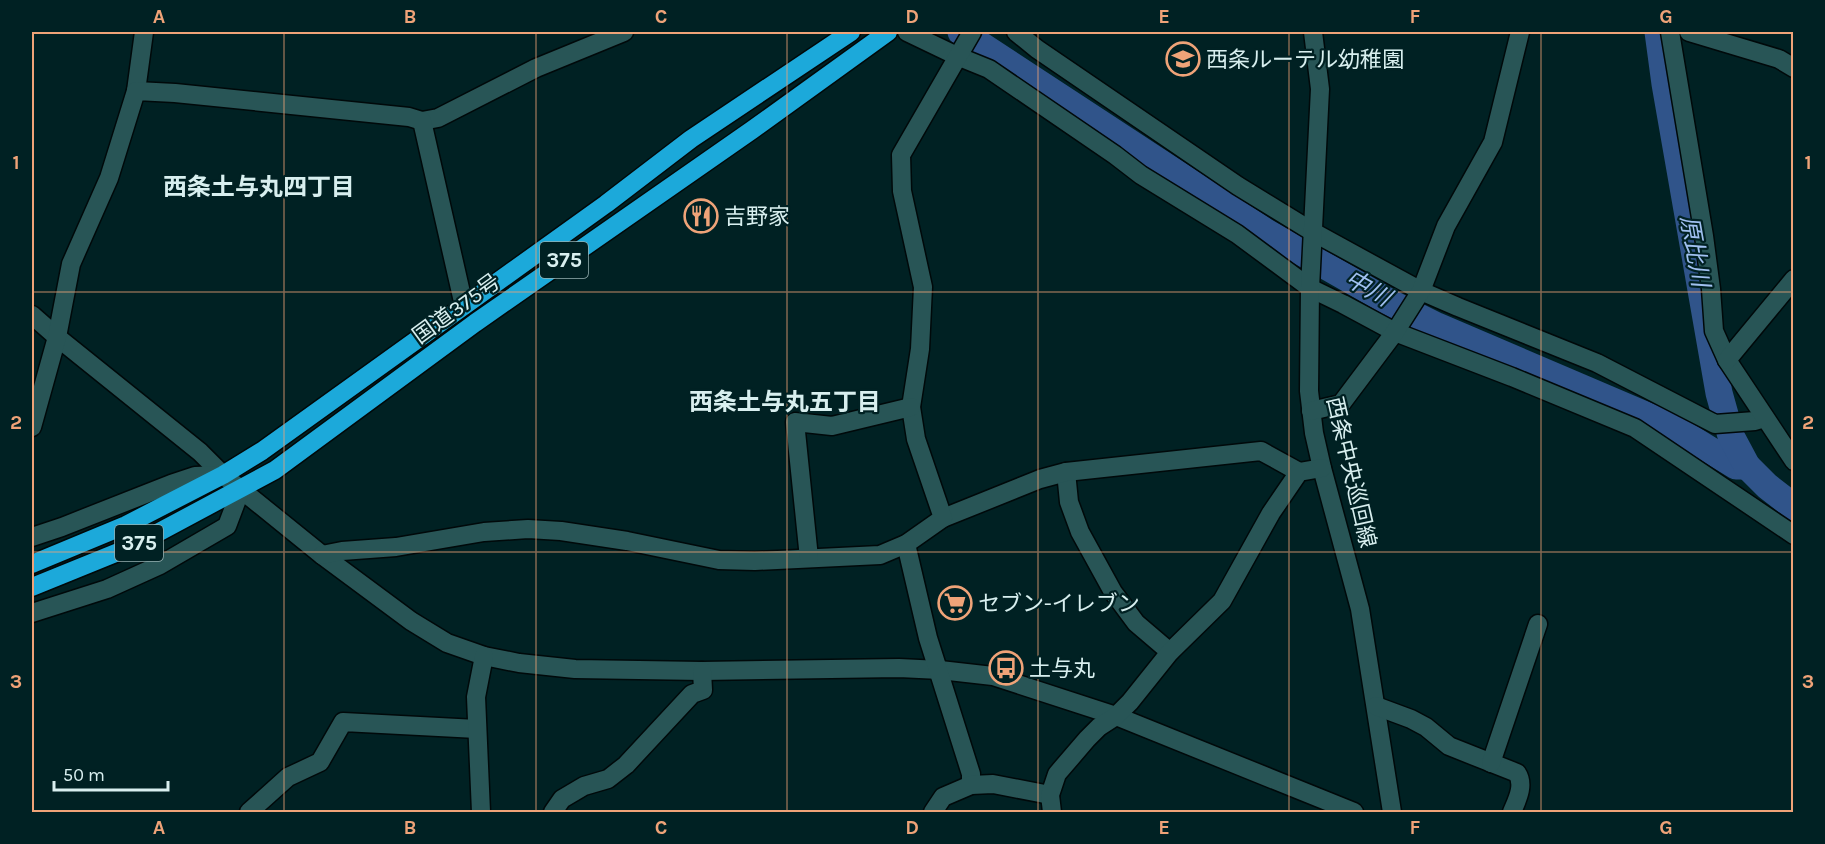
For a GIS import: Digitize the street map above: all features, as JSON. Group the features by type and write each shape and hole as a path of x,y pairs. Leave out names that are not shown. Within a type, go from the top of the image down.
{"highway":[{"name":"国道375号","path":"32,564 126,525 223,475 262,451 691,139 848,32"},
{"name":"国道375号","path":"32,587 123,551 275,470 475,323 888,32"}],"street":[{"path":"32,427 57,337 71,264 109,178 136,91 144,32"},
{"path":"136,91 409,117 422,121 438,118 536,68 624,32"},
{"path":"907,32 959,52 988,69 1141,175 1238,234 1310,285 1343,304 1397,329 1635,428 1794,535"},
{"path":"943,518 916,440 911,407 920,349 923,287 902,192 901,155 972,32"},
{"path":"1017,32 1037,49 1313,235 1419,294 1597,363 1715,424 1760,419"},
{"name":"西条中央巡回線","path":"1313,32 1320,89 1310,285 1309,391 1311,411 1322,468 1360,609 1392,813"},
{"path":"1311,411 1341,404 1397,329 1419,294 1446,226 1493,142 1520,32"},
{"path":"1670,32 1704,236 1714,331 1727,360 1760,419 1794,461"},
{"path":"1689,32 1779,59 1794,68"},
{"path":"422,121 464,306"},
{"path":"1727,360 1794,279"},
{"path":"32,315 322,555 411,621 447,643 484,656 519,663 575,669 702,671 899,668 993,676 1116,716 1354,813"},
{"path":"809,558 795,422 832,426 911,407"},
{"path":"322,555 342,551 396,547 484,532 528,529 561,531 627,541 719,560 756,561 880,555 906,544 943,518 1040,479 1066,472 1261,451 1299,472 1322,468"},
{"path":"1066,472 1069,501 1080,532 1113,592 1136,623 1170,652"},
{"path":"933,813 943,797 971,785 993,784 1051,804 1057,774 1087,738 1130,702 1170,652 1222,601 1271,513 1299,472"},
{"path":"32,537 171,483 195,476 223,475"},
{"path":"32,613 107,589 160,565 227,526 241,489"},
{"path":"906,544 928,638 972,774 971,785"},
{"path":"1491,763 1538,624"},
{"path":"482,813 476,697 484,656"},
{"path":"553,813 562,799 584,786 608,779 626,765 692,694 703,690 702,671"},
{"path":"1376,706 1426,727 1449,746 1517,773 1521,780 1512,813"},
{"path":"249,813 288,777 320,762 343,722 477,729"}],"waterway":[{"name":"中川","path":"961,32 1266,232 1389,302 1437,326 1671,426 1736,466 1747,466"},
{"name":"原比川","path":"1658,32 1719,393 1731,436 1747,466 1767,486 1794,507"}],"place":[{"name":"西条ルーテル幼稚園","path":"1183,59"},
{"name":"吉野家","path":"701,216"},
{"name":"セブン-イレブン","path":"955,603"},
{"name":"土与丸","path":"1006,668"}],"district":[{"name":"西条土与丸四丁目","path":"259,187"},
{"name":"西条土与丸五丁目","path":"785,402"}]}
